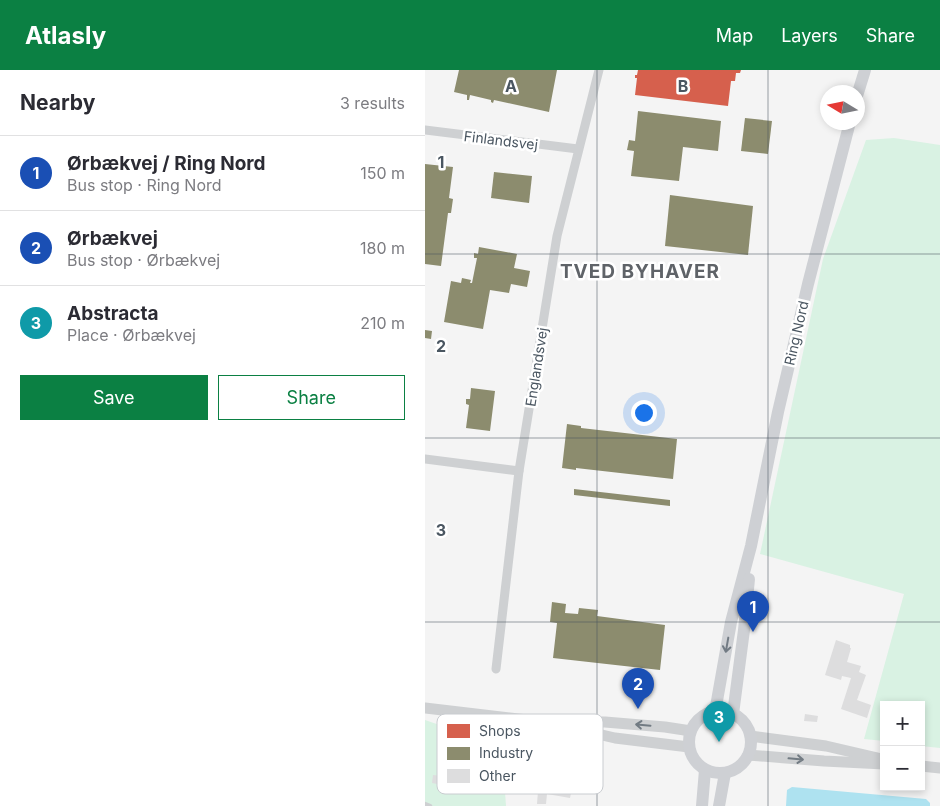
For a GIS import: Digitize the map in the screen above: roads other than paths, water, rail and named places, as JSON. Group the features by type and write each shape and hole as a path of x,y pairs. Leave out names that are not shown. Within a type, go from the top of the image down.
{"main road":[{"path":"860,85 865,70"},
{"name":"Ring Nord","path":"715,712 731,622 751,546 778,412 808,284 848,130"},
{"name":"Ring Nord","path":"733,714 744,630 751,546"},
{"path":"715,712 733,714 741,720 750,736 748,755 734,770 725,773 715,773 705,770 692,756 689,747 691,731 696,722 705,716 715,712"},
{"path":"702,806 705,770"},
{"path":"719,806 725,773"}],"street":[{"name":"Englandsvej","path":"496,669 519,471 557,236 599,70"},
{"name":"Finlandsvej","path":"425,130 578,149"},
{"path":"425,459 519,471"},
{"path":"425,708 476,714"},
{"path":"603,722 691,731"},
{"path":"603,735 689,747"},
{"path":"750,736 826,746 880,758"},
{"path":"748,755 824,762 880,764"},
{"path":"925,766 940,768"}],"lane":[{"path":"425,804 430,806"}],"water":[{"path":"792,787 926,799 930,806 786,806 787,790"}],"place":[{"name":"Ørbækvej / Ring Nord","path":"753,632"},
{"name":"Ørbækvej","path":"638,709"},
{"name":"Abstracta","path":"719,742"}],"district":[{"name":"TVED BYHAVER","path":"640,271"}]}
